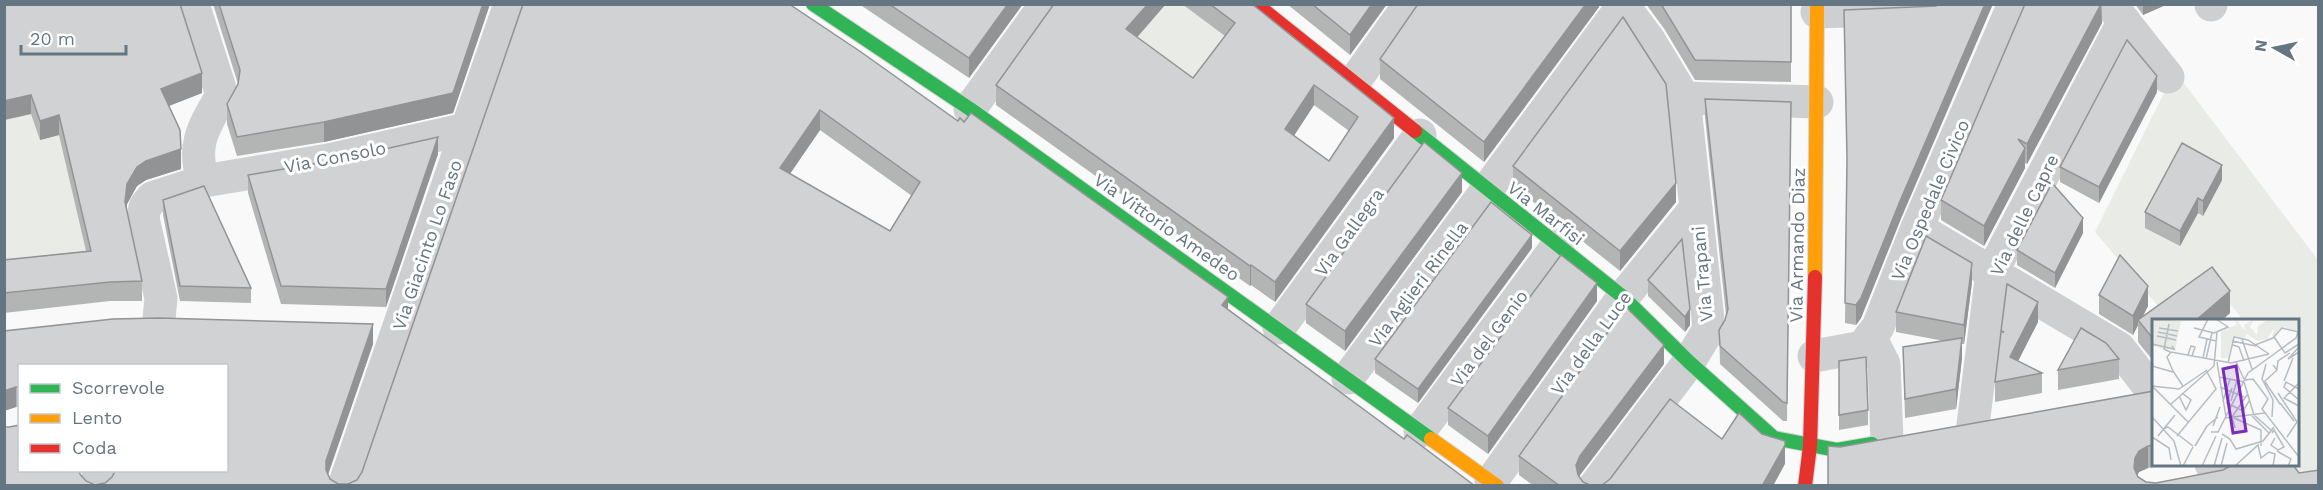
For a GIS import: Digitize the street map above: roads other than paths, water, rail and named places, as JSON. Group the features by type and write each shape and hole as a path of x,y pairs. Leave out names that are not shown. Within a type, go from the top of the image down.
{"street":[{"path":"193,4 222,95 202,129 198,146 199,168 204,181"},
{"name":"Via Giacinto Lo Faso","path":"344,486 384,328 466,129 510,4"},
{"name":"Via Vittorio Amedeo","path":"813,4 970,109 1494,484"},
{"path":"970,109 1046,4"},
{"path":"1354,82 1410,4"},
{"path":"1817,8 1930,8 1943,4"},
{"name":"Via Ospedale Civico","path":"1870,337 1878,327 1917,228 2014,4"},
{"path":"1621,5 1649,40 1684,98 1817,102"},
{"name":"Via Aglieri Rinella","path":"1348,378 1488,190 1621,5"},
{"name":"Via Armando Diaz","path":"1805,486 1810,446 1814,356 1817,8"},
{"name":"Via Marfisi","path":"1271,9 1354,82 1623,297 1689,362 1774,438 1837,450 1892,440"},
{"name":"Via delle Capre","path":"1973,425 1992,272 2117,13 2168,77"},
{"name":"Via Trapani","path":"1595,486 1689,362 1709,329 1684,98"},
{"name":"Via Consolo","path":"160,320 161,298 143,218 145,207 152,198 204,181 328,160 466,129"},
{"name":"Via Gallegra","path":"1279,328 1420,135"},
{"name":"Via della Luce","path":"1494,484 1623,297 1696,208"},
{"path":"1917,228 2119,348 2149,393"},
{"name":"Via del Genio","path":"1420,431 1558,245"},
{"path":"1814,356 1863,348 1870,337"},
{"path":"1870,337 1884,364 1892,440"}]}
